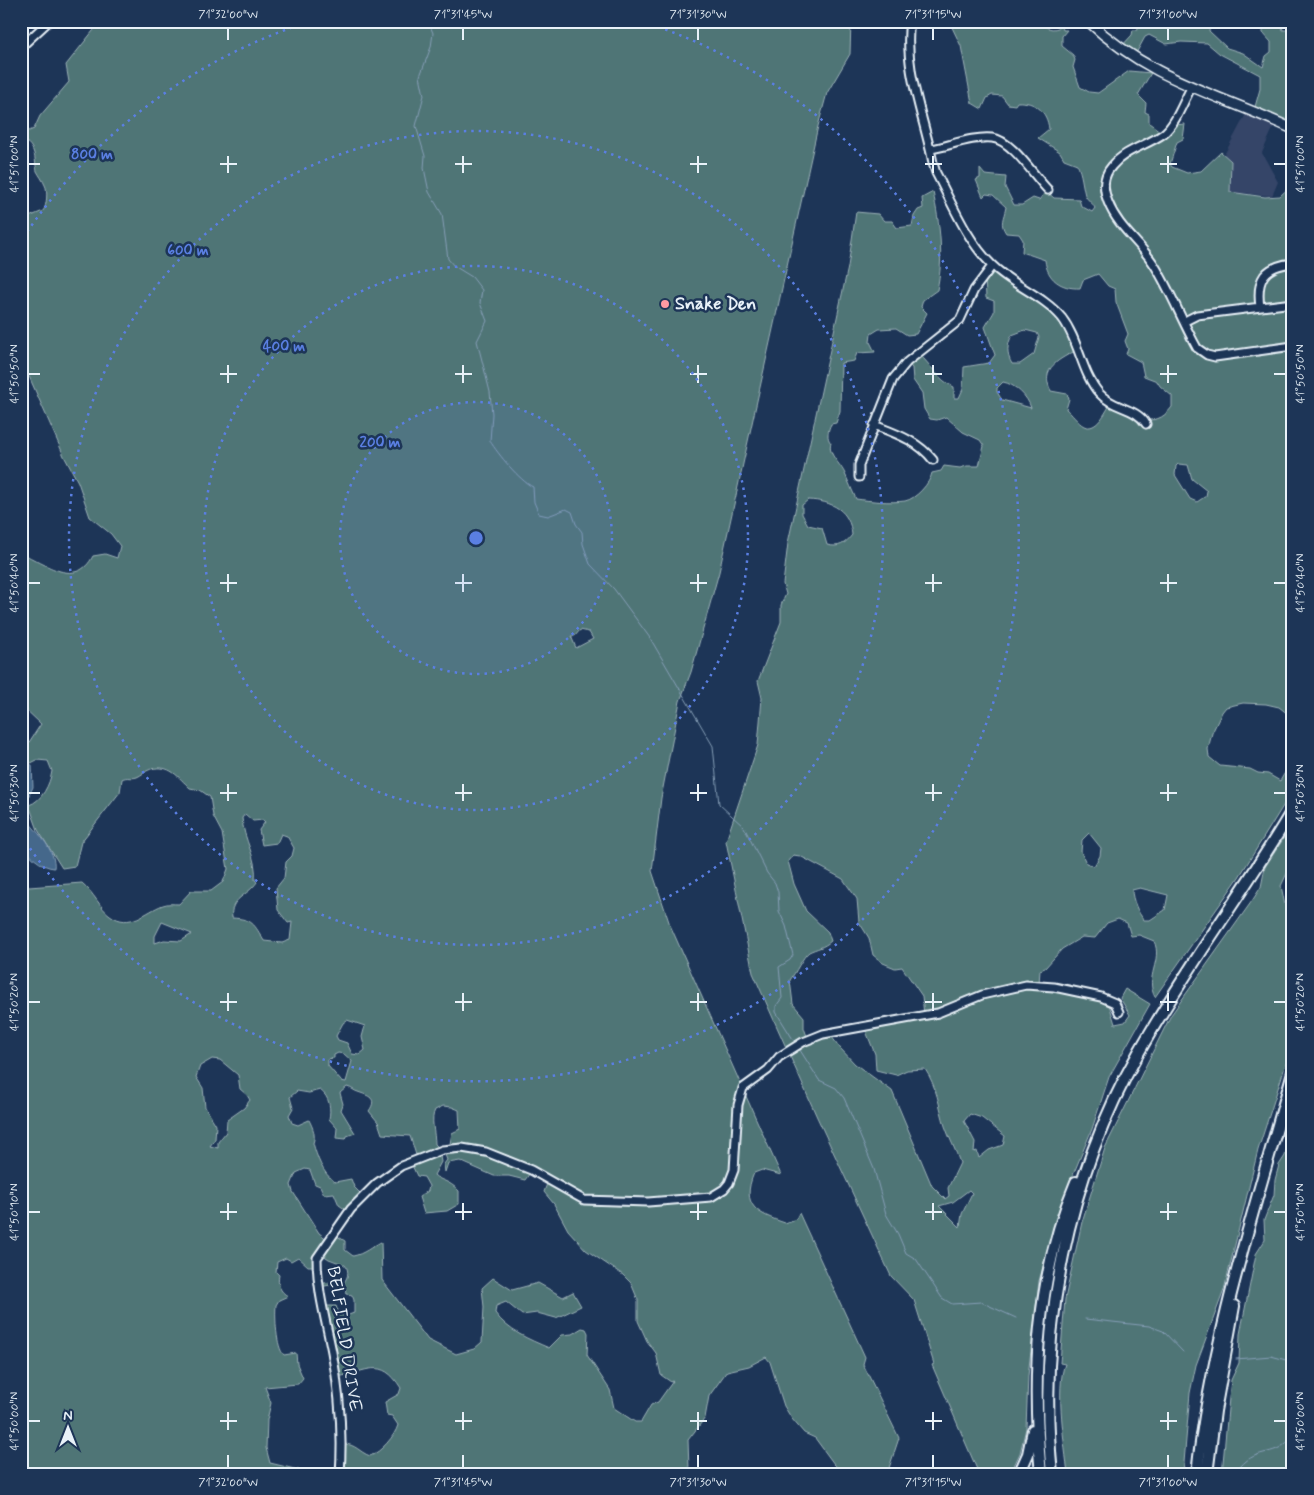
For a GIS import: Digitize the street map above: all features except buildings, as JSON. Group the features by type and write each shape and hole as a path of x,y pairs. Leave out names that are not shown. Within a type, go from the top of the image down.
{"highway":[{"path":"1052,1474 1048,1390 1054,1308 1071,1219 1094,1149 1123,1081 1151,1030 1293,809"},
{"path":"1197,1474 1206,1406 1219,1341 1293,1072"},
{"path":"1019,1474 1032,1439 1042,1304 1052,1256 1065,1208 1078,1178 1094,1149"},
{"path":"1207,1474 1230,1326 1254,1212"},
{"path":"1036,1394 1041,1474"}],"main road":[{"path":"1088,21 1122,50 1153,70 1191,88 1261,114 1293,129"}],"street":[{"path":"21,47 49,21"},
{"path":"910,21 908,50 936,174 974,241 992,266 1041,300 1060,316 1099,393 1114,406 1139,414 1146,424"},
{"path":"1191,88 1170,127 1162,134 1125,153 1111,166 1104,178 1108,202 1120,226 1142,246 1156,267 1197,348 1207,355 1215,357 1293,346"},
{"path":"931,149 985,138 999,139 1014,151 1048,190"},
{"path":"1260,307 1258,290 1262,277 1279,264 1293,262"},
{"path":"859,478 859,465 893,379 907,362 960,320 974,290 992,266"},
{"path":"1184,321 1197,316 1293,303"},
{"path":"874,425 912,440 925,450 933,460"},
{"name":"BELFIELD DRIVE","path":"340,1474 343,1439 342,1411 321,1301 317,1258 363,1197 401,1166 442,1150 462,1148 486,1152 514,1162 584,1200 648,1202 718,1195 729,1183 734,1170 738,1105 744,1088 789,1050 818,1036 934,1014 982,995 1026,985 1054,987 1101,997 1115,1003 1119,1012"}],"shaded area":[{"path":"1247,112 1275,124 1262,153 1278,182 1272,196 1230,192 1231,161 1224,155"},
{"path":"27,764 32,765 33,787 22,810 23,816 48,847 54,861 54,868 35,860 22,842 19,817 21,767"}],"green space":[{"path":"101,21 851,21 850,54 827,93 818,126 719,572 691,672 680,701 661,798 652,871 670,925 781,1175 762,1170 754,1173 749,1193 751,1201 760,1212 785,1223 796,1219 799,1213 865,1357 863,1364 899,1438 887,1474 844,1474 834,1464 815,1438 804,1433 792,1419 784,1406 770,1362 766,1357 749,1366 727,1371 709,1396 705,1418 688,1440 689,1470 700,1474 340,1474 343,1444 351,1445 370,1456 379,1451 391,1439 398,1425 392,1416 387,1415 385,1402 399,1394 401,1388 394,1378 380,1369 365,1370 337,1377 324,1306 336,1306 339,1314 346,1316 354,1313 354,1300 352,1295 346,1294 345,1287 330,1285 320,1287 320,1284 330,1282 341,1285 347,1278 348,1273 345,1265 329,1259 320,1253 317,1266 308,1266 298,1257 291,1261 286,1258 277,1262 276,1272 279,1275 278,1282 280,1287 288,1296 279,1300 276,1305 279,1346 284,1355 296,1353 297,1364 303,1378 298,1384 265,1387 271,1403 267,1420 266,1448 270,1463 299,1470 298,1474 21,1474 21,882 29,887 82,883 106,912 124,921 138,918 165,904 179,904 191,891 211,891 223,882 228,869 222,833 213,816 210,797 200,790 190,788 173,772 163,768 151,769 137,777 122,779 120,792 81,842 75,866 62,868 38,830 29,805 38,800 45,791 52,771 48,761 37,760 31,763 23,758 22,753 41,724 21,705 21,553 60,571 69,572 78,571 86,566 93,556 105,554 117,558 120,546 111,534 90,517 78,482 64,456 21,358 21,216 29,217 43,211 47,194 46,187 37,171 32,149 30,145 21,139 21,129 29,131 34,129 40,116 69,82 66,65","holes":["580,630 589,632 593,639 576,648 571,636 575,636","245,814 253,821 263,820 265,822 259,830 262,845 277,843 281,834 287,836 294,848 292,856 286,862 284,878 276,888 278,910 288,923 292,922 290,940 282,943 264,941 258,930 249,921 232,918 233,906 257,882 242,818","162,922 192,934 181,941 164,940 155,943 155,936","347,1020 365,1026 362,1037 365,1050 359,1055 352,1054 347,1043 338,1040 336,1036 343,1023","338,1053 344,1054 352,1061 346,1082 341,1081 328,1066 328,1059 334,1058 334,1055","212,1059 220,1060 238,1075 240,1089 250,1100 244,1108 227,1120 226,1132 218,1142 218,1148 210,1146 215,1139 216,1125 205,1107 203,1088 196,1077 200,1066","347,1087 366,1095 372,1100 372,1107 369,1111 378,1122 382,1134 410,1136 417,1158 411,1163 417,1176 424,1177 429,1186 428,1191 419,1197 424,1213 447,1211 459,1204 459,1191 434,1175 441,1162 439,1151 444,1152 447,1160 444,1164 445,1172 448,1163 460,1161 494,1176 509,1176 525,1180 532,1170 548,1181 544,1192 554,1204 568,1230 586,1250 623,1275 631,1283 638,1300 638,1321 647,1341 656,1353 661,1375 671,1382 673,1381 658,1402 651,1405 641,1422 635,1422 614,1408 610,1390 587,1355 588,1333 586,1329 582,1328 572,1334 562,1335 549,1348 512,1330 495,1313 496,1306 506,1302 522,1315 537,1313 556,1318 581,1306 573,1292 563,1297 538,1283 512,1290 493,1278 482,1288 484,1307 482,1342 474,1349 456,1354 428,1340 382,1280 381,1242 353,1256 345,1250 345,1241 334,1234 328,1240 319,1233 293,1192 291,1185 296,1173 305,1169 310,1170 315,1184 320,1186 324,1194 334,1193 339,1205 349,1212 363,1196 354,1187 351,1179 335,1182 327,1174 316,1154 313,1143 314,1132 309,1120 298,1125 292,1123 289,1115 293,1108 290,1097 297,1091 309,1093 320,1090 328,1100 330,1107 329,1119 337,1128 336,1138 346,1139 347,1136 355,1133 341,1110 343,1104 340,1093","443,1106 459,1110 460,1129 452,1133 450,1144 441,1150 435,1144 435,1110"]},
{"path":"949,21 1038,21 1049,28 1055,29 1062,26 1063,30 1067,30 1062,36 1062,46 1073,55 1075,60 1073,67 1080,87 1089,92 1098,93 1129,71 1151,73 1138,95 1146,103 1145,112 1149,114 1149,123 1160,131 1175,125 1185,124 1183,139 1177,142 1170,164 1172,167 1187,173 1201,171 1221,152 1231,161 1230,192 1265,197 1280,196 1293,184 1293,718 1279,707 1266,704 1243,703 1226,707 1212,733 1208,749 1209,757 1220,766 1250,769 1258,773 1268,774 1280,781 1293,759 1293,790 1239,877 1155,997 1151,983 1156,955 1154,941 1139,935 1131,936 1127,923 1118,919 1107,923 1095,938 1082,937 1062,949 1045,968 1040,970 1039,984 1108,1001 1115,1024 1125,1022 1130,1015 1120,998 1125,989 1150,1004 1109,1077 1092,1129 1061,1204 1039,1281 1028,1376 1026,1428 1020,1453 1010,1474 979,1474 932,1365 934,1364 914,1300 891,1276 817,1117 753,973 726,841 758,745 762,698 758,681 781,622 781,605 786,594 783,584 788,543 848,267 856,212 878,214 884,221 892,221 897,228 912,226 914,216 918,210 923,208 922,198 933,192 938,217 941,253 937,290 923,300 921,307 927,313 916,334 907,335 896,328 879,329 871,334 870,342 875,352 857,353 854,361 841,363 840,411 836,423 831,424 828,436 831,443 831,451 843,470 856,499 887,502 909,500 922,490 932,473 941,471 944,466 960,468 979,466 984,446 980,440 963,432 946,417 937,420 930,419 924,409 922,393 913,380 912,368 907,362 919,354 939,377 954,387 954,398 959,398 963,389 964,367 989,363 995,355 985,327 994,312 994,301 986,298 985,276 991,269 1053,310 1065,325 1077,350 1053,365 1049,370 1048,383 1051,391 1067,394 1069,399 1066,409 1082,425 1089,427 1097,423 1111,403 1135,416 1150,420 1158,419 1172,407 1172,396 1157,381 1144,376 1141,362 1126,354 1128,349 1125,341 1128,334 1116,302 1115,289 1108,286 1098,274 1083,280 1080,288 1067,287 1056,282 1046,267 1045,260 1022,252 1023,240 1019,234 1006,233 1002,223 1006,207 993,195 986,194 983,197 976,180 980,178 980,169 985,175 1006,177 1005,187 1014,205 1022,205 1033,198 1039,200 1046,191 1054,198 1079,199 1081,206 1092,212 1095,208 1085,195 1077,164 1064,159 1060,152 1038,138 1049,129 1046,117 1039,108 1023,102 1017,102 1015,105 1008,104 1002,96 992,95 987,98 982,109 972,103 961,46","holes":["1025,330 1037,333 1039,337 1034,354 1020,364 1012,364 1010,360 1008,350 1012,335","1003,382 1008,383 1020,392 1031,408 1002,400 997,392 997,388","1178,464 1188,465 1192,479 1207,491 1206,496 1197,502 1190,499 1175,475","808,500 825,502 844,513 851,526 852,535 841,544 835,546 827,545 822,528 808,525 802,514 802,505","1089,833 1101,848 1100,856 1094,866 1086,863 1081,852 1082,840","793,855 800,856 843,879 857,899 859,922 869,938 873,955 883,963 895,968 902,967 922,996 924,1015 864,1026 875,1054 876,1070 896,1075 907,1070 925,1069 932,1083 945,1126 960,1163 948,1188 949,1196 945,1199 932,1186 892,1091 855,1064 829,1033 808,1039 804,1028 804,1017 793,1004 790,980 809,952 831,941 828,932 806,911 794,884 788,861","1140,888 1168,895 1165,910 1150,920 1144,920 1132,890","970,1114 982,1118 1005,1136 1003,1145 989,1150 979,1158 977,1151 974,1152 975,1142 964,1121","969,1190 972,1193 962,1214 960,1227 939,1206 953,1202"]},
{"path":"1137,21 1216,21 1210,26 1209,31 1227,48 1243,53 1263,67 1266,56 1271,52 1271,42 1263,33 1261,24 1256,21 1278,21 1281,22 1283,30 1293,30 1293,131 1253,114 1260,89 1260,75 1220,54 1207,43 1181,42 1166,44 1149,35 1145,37 1134,57 1120,48 1132,35 1133,30 1138,30"},
{"path":"1293,824 1293,867 1289,869 1281,886 1285,905 1293,921 1293,1042 1258,1150 1224,1290 1196,1365 1190,1393 1183,1474 1068,1474 1061,1402 1062,1375 1065,1364 1060,1363 1065,1299 1082,1222 1105,1148 1171,1015 1261,887 1265,867"},
{"path":"1293,1120 1293,1474 1222,1474 1231,1380 1239,1363 1240,1334 1256,1254 1265,1240 1264,1220 1274,1195 1275,1180 1279,1165 1285,1156"}],"waterway":[{"path":"428,21 433,33 431,47 420,76 424,95 416,126 425,156 424,168 429,192 442,214 448,259 454,266 472,277 482,290 480,303 487,321 477,341 490,392 492,414 490,441 516,473 533,487 534,502 539,514 548,516 566,509 572,512 576,524 582,532 583,544 590,564 614,589 650,638 713,746 719,804 744,827 767,873 775,883 778,892 779,911 786,926 793,955 790,960 779,967 782,998 776,1006 776,1012 796,1044"},
{"path":"798,1047 819,1080 836,1088 844,1098 874,1169 886,1214 898,1234 906,1253 916,1259 942,1298 952,1304 981,1302 1016,1318"},
{"path":"1085,1319 1149,1326 1163,1331 1183,1352"},
{"path":"1236,1359 1271,1356 1286,1360 1293,1370"},
{"path":"1242,1474 1240,1467 1247,1460 1280,1447 1287,1443 1293,1435"}],"place":[{"name":"Snake Den","path":"665,304"}]}
